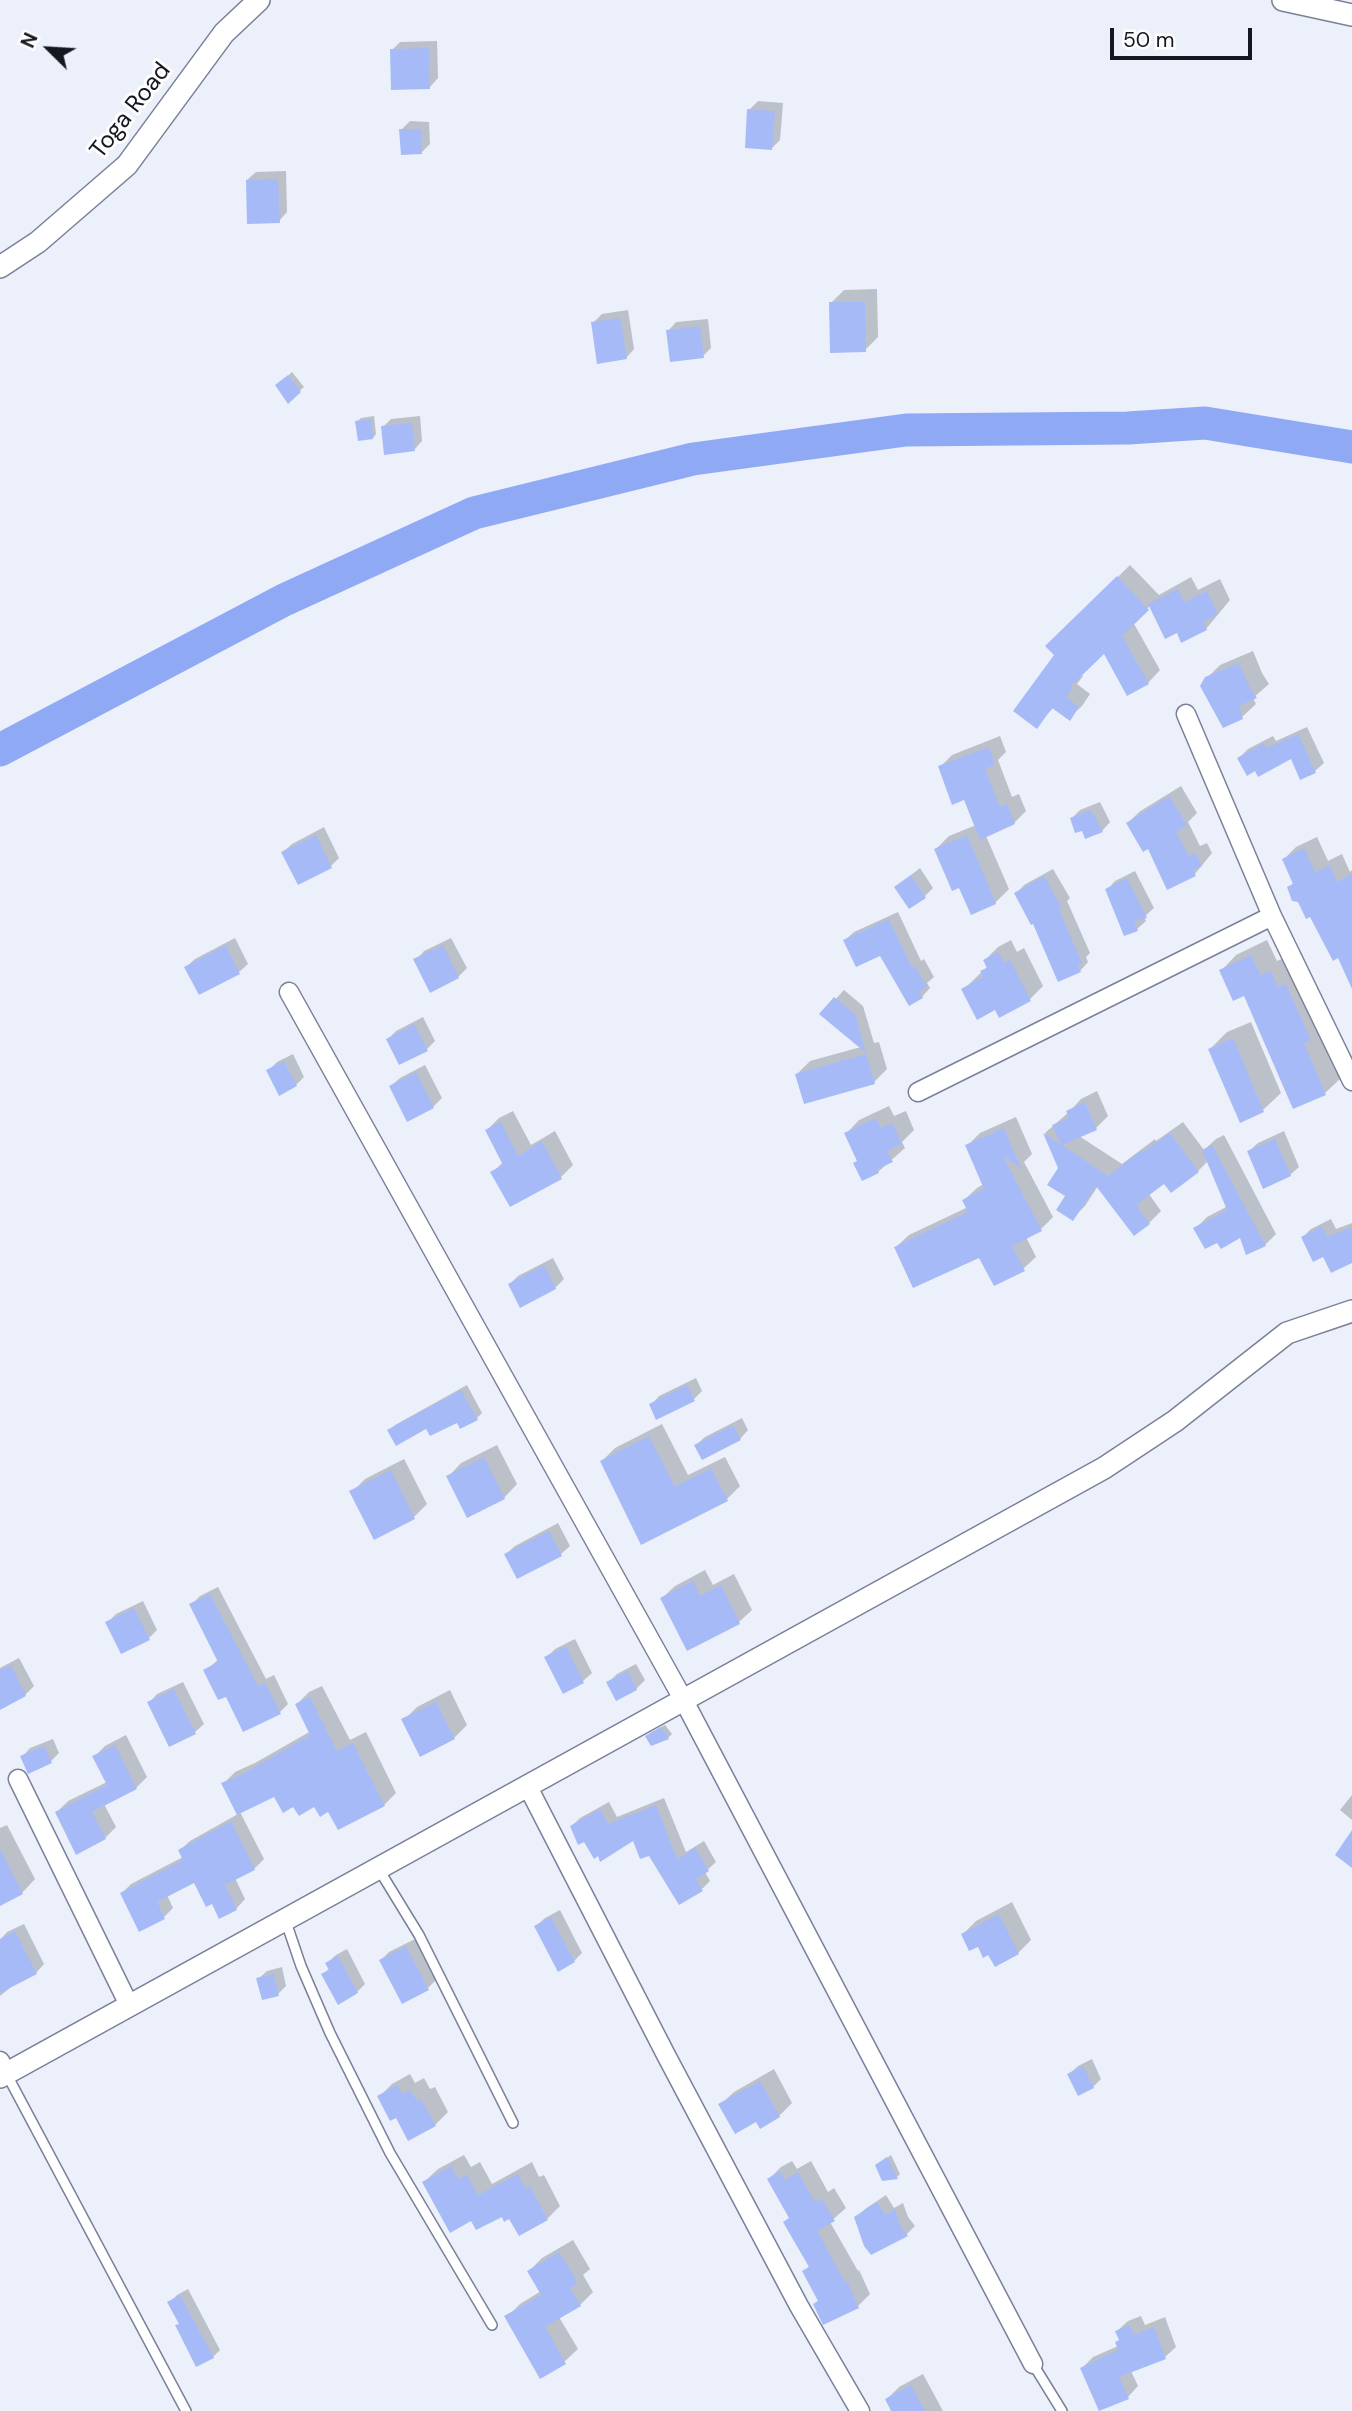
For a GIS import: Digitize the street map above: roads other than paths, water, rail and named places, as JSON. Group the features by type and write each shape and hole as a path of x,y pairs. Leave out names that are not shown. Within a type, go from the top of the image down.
{"street":[{"name":"Toga Road","path":"0,267 38,242 127,164 224,33 259,0"},
{"path":"1283,0 1352,15"},
{"path":"1186,713 1272,916 1352,1081"},
{"path":"918,1092 1272,916"},
{"path":"289,992 683,1699 1033,2364"},
{"path":"2,2070 129,2005 1104,1468 1175,1421 1287,1333 1352,1311"},
{"path":"18,1779 129,2005"},
{"path":"527,1785 780,2270 860,2411"}],"lane":[{"path":"378,1867 419,1935 513,2123"},
{"path":"285,1919 301,1966 330,2033 390,2152 492,2325"},
{"path":"2,2070 186,2411"},
{"path":"1033,2364 1062,2411"}],"waterway":[{"path":"0,750 284,600 474,513 693,459 906,430 1128,428 1205,423 1352,447"}]}
